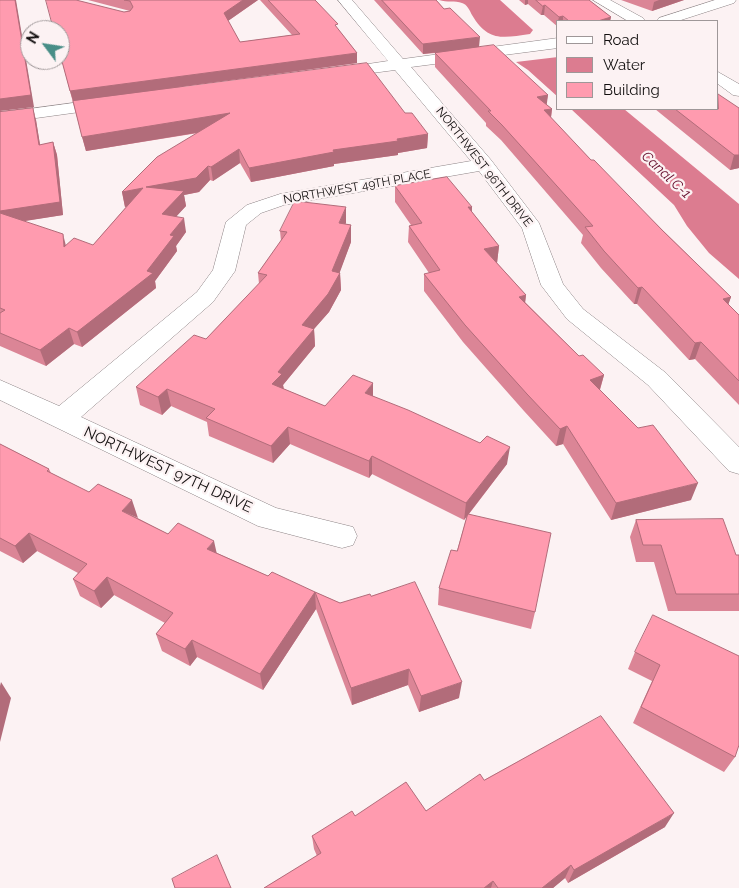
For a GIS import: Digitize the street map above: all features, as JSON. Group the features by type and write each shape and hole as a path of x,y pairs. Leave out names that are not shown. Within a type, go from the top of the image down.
{"street":[{"name":"NORTHWEST 96TH DRIVE","path":"345,0 484,164 532,227 552,285 575,314 657,379 739,464"},
{"path":"600,0 636,20"},
{"path":"667,20 729,0"},
{"path":"709,20 739,10"},
{"path":"323,75 556,43"},
{"path":"719,77 739,91"},
{"path":"0,118 127,101"},
{"name":"NORTHWEST 49TH PLACE","path":"61,419 205,297 224,271 236,222 254,209 280,200 484,164"},
{"name":"NORTHWEST 97TH DRIVE","path":"0,389 268,518 342,536"}],"water":[{"path":"439,0 500,0 533,30 530,34 512,37 490,34 478,24 464,4"},
{"path":"556,57 556,95 528,70 516,62"},
{"name":"Canal C-1","path":"572,110 625,110 739,204 739,279 709,253 687,226 674,205"}],"building":[{"path":"0,0 15,0 20,30 20,70 27,70 31,95 0,99"},
{"path":"46,0 76,0 124,12 130,11 133,7 130,1 124,0 243,0 224,13 240,42 300,34 268,0 315,0 338,24 335,25 357,53 70,91 64,70 70,70 70,20 51,20"},
{"path":"382,0 436,0 444,9 450,8 480,37 423,44"},
{"path":"536,0 589,0 611,17 601,20 568,20 563,16 559,17 545,5 543,6"},
{"path":"494,45 548,95 537,97 552,109 544,110 591,160 594,160 731,297 723,299 739,315 739,381 701,342 695,343 642,287 638,288 585,227 593,226 488,111 491,111 435,53"},
{"path":"367,63 405,113 412,113 428,134 397,139 398,141 333,150 334,152 249,168 239,149 211,167 208,166 196,178 146,187 184,191 162,214 184,218 170,235 174,236 147,271 153,273 77,332 69,328 40,350 0,333 0,313 5,310 0,308 0,213 63,234 64,247 74,238 93,245 143,188 122,192 157,157 230,113 82,137 73,101"},
{"path":"719,95 739,108 739,155 734,155 676,110 719,110"},
{"path":"33,108 39,145 53,142 60,202 0,211 0,112"},
{"path":"447,177 472,207 468,207 499,246 484,249 526,295 519,297 579,356 583,355 604,375 590,380 638,428 653,425 698,483 616,503 567,426 560,429 465,325 424,274 440,270 409,226 422,223 395,186"},
{"path":"295,201 346,207 339,223 351,225 332,271 340,273 328,294 302,325 314,329 278,372 282,374 272,384 325,406 353,375 373,383 365,393 408,410 480,443 487,436 510,447 466,503 372,456 369,461 288,427 271,446 206,418 215,409 167,389 158,397 136,387 194,335 206,339 267,275 258,273 287,232 280,231"},
{"path":"0,444 89,492 98,484 132,500 122,511 168,534 178,523 214,541 207,549 268,576 272,572 315,592 260,674 192,640 185,649 156,634 173,613 107,577 94,591 73,579 87,564 29,533 15,546 0,538"},
{"path":"468,514 551,533 535,612 439,588 451,550 457,551"},
{"path":"723,519 736,555 739,555 739,594 676,594 661,545 643,545 636,520"},
{"path":"415,582 462,682 421,696 409,669 351,688 315,592 340,603 370,594 371,596"},
{"path":"653,615 739,656 739,745 735,757 641,707 660,665 635,652"},
{"path":"601,716 674,813 574,870 571,865 542,888 498,888 493,881 484,888 264,888 321,853 312,836 352,811 355,816 406,782 426,811 480,774 484,780"},
{"path":"217,855 231,888 175,888 172,879"}]}
